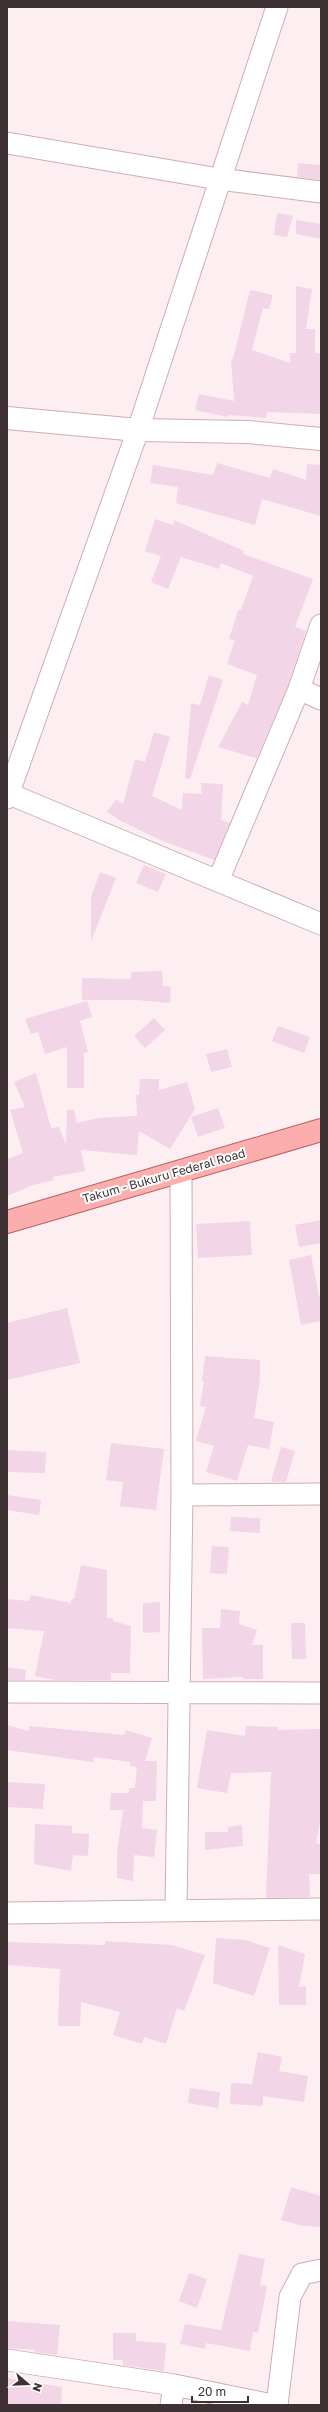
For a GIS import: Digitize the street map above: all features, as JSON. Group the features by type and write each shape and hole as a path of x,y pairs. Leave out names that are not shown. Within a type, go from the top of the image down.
{"main road":[{"name":"Takum - Bukuru Federal Road","path":"7,1222 321,1130"}],"street":[{"path":"277,7 219,179 138,430 8,795 321,924"},
{"path":"7,143 219,179 321,192"},
{"path":"7,418 138,430 248,432 321,439"},
{"path":"218,881 299,690 321,625"},
{"path":"299,690 321,699"},
{"path":"176,1911 182,1495 182,1171"},
{"path":"182,1495 321,1494"},
{"path":"7,1692 321,1692"},
{"path":"7,1913 321,1908"},
{"path":"277,2405 290,2297 302,2274 321,2270"},
{"path":"7,2360 174,2385 272,2405"},
{"path":"171,2405 174,2385"}],"building":[{"path":"298,163 321,165 321,180 297,177"},
{"path":"277,213 293,216 287,237 274,235"},
{"path":"296,220 321,224 321,239 296,234"},
{"path":"296,286 312,289 306,329 315,329 315,353 321,353 321,414 267,412 266,418 229,415 228,417 195,410 199,394 234,401 231,359 233,359 250,290 273,295 269,309 263,308 252,350 290,363 290,353 296,353"},
{"path":"217,463 270,478 273,469 306,480 307,464 321,465 321,516 262,499 255,525 176,503 178,487 150,483 153,465 213,475"},
{"path":"155,519 173,525 174,520 244,551 243,554 313,579 295,627 306,631 288,685 256,760 256,758 218,747 242,702 248,705 257,675 227,664 235,640 229,639 238,610 241,610 253,576 221,563 219,569 181,557 168,589 151,582 161,556 145,551"},
{"path":"209,675 223,680 190,779 185,778 191,703 200,705"},
{"path":"154,732 170,737 152,796 182,810 183,793 202,794 201,783 223,784 221,820 230,823 214,860 160,840 121,821 107,812 116,799 123,804 135,759 145,762"},
{"path":"144,865 166,874 158,892 136,883"},
{"path":"100,872 116,878 91,941 91,897"},
{"path":"162,971 163,986 171,987 170,1003 137,1000 82,1000 82,978 131,979 131,972"},
{"path":"87,1001 92,1017 80,1021 88,1052 84,1053 84,1088 67,1088 67,1047 45,1054 38,1032 31,1034 25,1019"},
{"path":"154,1018 165,1030 145,1048 134,1036"},
{"path":"278,1026 310,1037 304,1053 272,1041"},
{"path":"227,1049 232,1067 211,1072 206,1054"},
{"path":"36,1073 51,1128 59,1127 66,1145 67,1110 74,1110 77,1123 99,1118 137,1116 136,1095 139,1095 140,1079 159,1079 159,1090 187,1082 195,1109 170,1149 139,1131 137,1155 81,1150 85,1171 53,1177 54,1180 33,1185 7,1196 7,1159 23,1153 10,1110 25,1107 14,1082"},
{"path":"218,1108 225,1128 198,1137 191,1117"},
{"path":"321,1220 321,1243 299,1247 295,1225"},
{"path":"250,1221 252,1255 198,1258 196,1224"},
{"path":"311,1255 319,1296 321,1295 321,1321 301,1325 289,1260"},
{"path":"67,1308 80,1363 7,1380 7,1323"},
{"path":"205,1356 260,1360 260,1379 254,1418 274,1422 269,1449 248,1445 237,1481 206,1472 214,1446 196,1441 206,1407 200,1406 204,1381 202,1381"},
{"path":"111,1443 164,1449 156,1510 120,1506 123,1482 106,1480"},
{"path":"281,1447 295,1451 286,1482 275,1482 271,1481"},
{"path":"7,1450 46,1452 45,1473 7,1472"},
{"path":"7,1495 41,1500 39,1515 7,1510"},
{"path":"231,1517 260,1518 260,1533 230,1531"},
{"path":"212,1546 229,1547 227,1574 210,1573"},
{"path":"81,1565 107,1570 107,1618 113,1618 113,1621 131,1626 130,1673 111,1673 111,1680 55,1680 35,1676 44,1631 7,1628 7,1599 29,1601 31,1595 71,1603 71,1599 74,1599"},
{"path":"160,1602 160,1632 143,1633 143,1603"},
{"path":"221,1609 240,1611 239,1624 257,1630 252,1645 263,1645 263,1679 243,1679 243,1677 203,1679 202,1628 220,1628"},
{"path":"291,1623 305,1623 306,1659 292,1659"},
{"path":"7,1667 26,1670 25,1680 7,1680"},
{"path":"7,1725 29,1731 29,1726 124,1735 126,1730 152,1738 145,1761 157,1761 156,1801 143,1801 142,1828 157,1830 154,1857 134,1855 133,1881 117,1878 117,1853 123,1810 110,1810 111,1793 129,1793 129,1788 135,1788 137,1767 130,1766 130,1762 94,1757 93,1762 7,1750"},
{"path":"246,1726 278,1727 278,1730 321,1729 321,1817 316,1843 321,1844 321,1874 309,1874 310,1897 266,1898 271,1772 231,1773 227,1793 197,1788 207,1730 245,1736"},
{"path":"7,1782 45,1784 43,1809 7,1807"},
{"path":"35,1824 72,1826 72,1833 89,1834 88,1856 73,1855 71,1871 34,1864"},
{"path":"242,1825 243,1846 205,1850 205,1832 228,1832 228,1827"},
{"path":"216,1938 245,1940 270,1948 254,1996 213,1983"},
{"path":"105,1941 172,1945 205,1955 184,2011 177,2008 166,2044 144,2037 142,2044 113,2035 120,2012 81,2002 80,2026 58,2026 60,1969 7,1965 7,1942 105,1945"},
{"path":"278,1945 305,1954 299,1987 306,1986 306,2005 279,2005"},
{"path":"258,2052 282,2057 279,2071 308,2076 304,2102 263,2096 263,2106 230,2104 231,2083 252,2084"},
{"path":"190,2088 220,2092 218,2108 188,2103"},
{"path":"291,2187 321,2196 321,2227 303,2226 281,2220"},
{"path":"239,2254 265,2259 260,2285 267,2286 258,2333 253,2332 250,2351 206,2343 205,2349 180,2344 185,2324 221,2330"},
{"path":"189,2273 207,2279 197,2308 179,2301"},
{"path":"7,2321 60,2325 57,2355 35,2352 35,2350 7,2348"},
{"path":"113,2333 136,2333 136,2341 166,2343 164,2371 123,2365 123,2360 113,2360"},
{"path":"7,2378 62,2387 61,2405 7,2405"}]}
